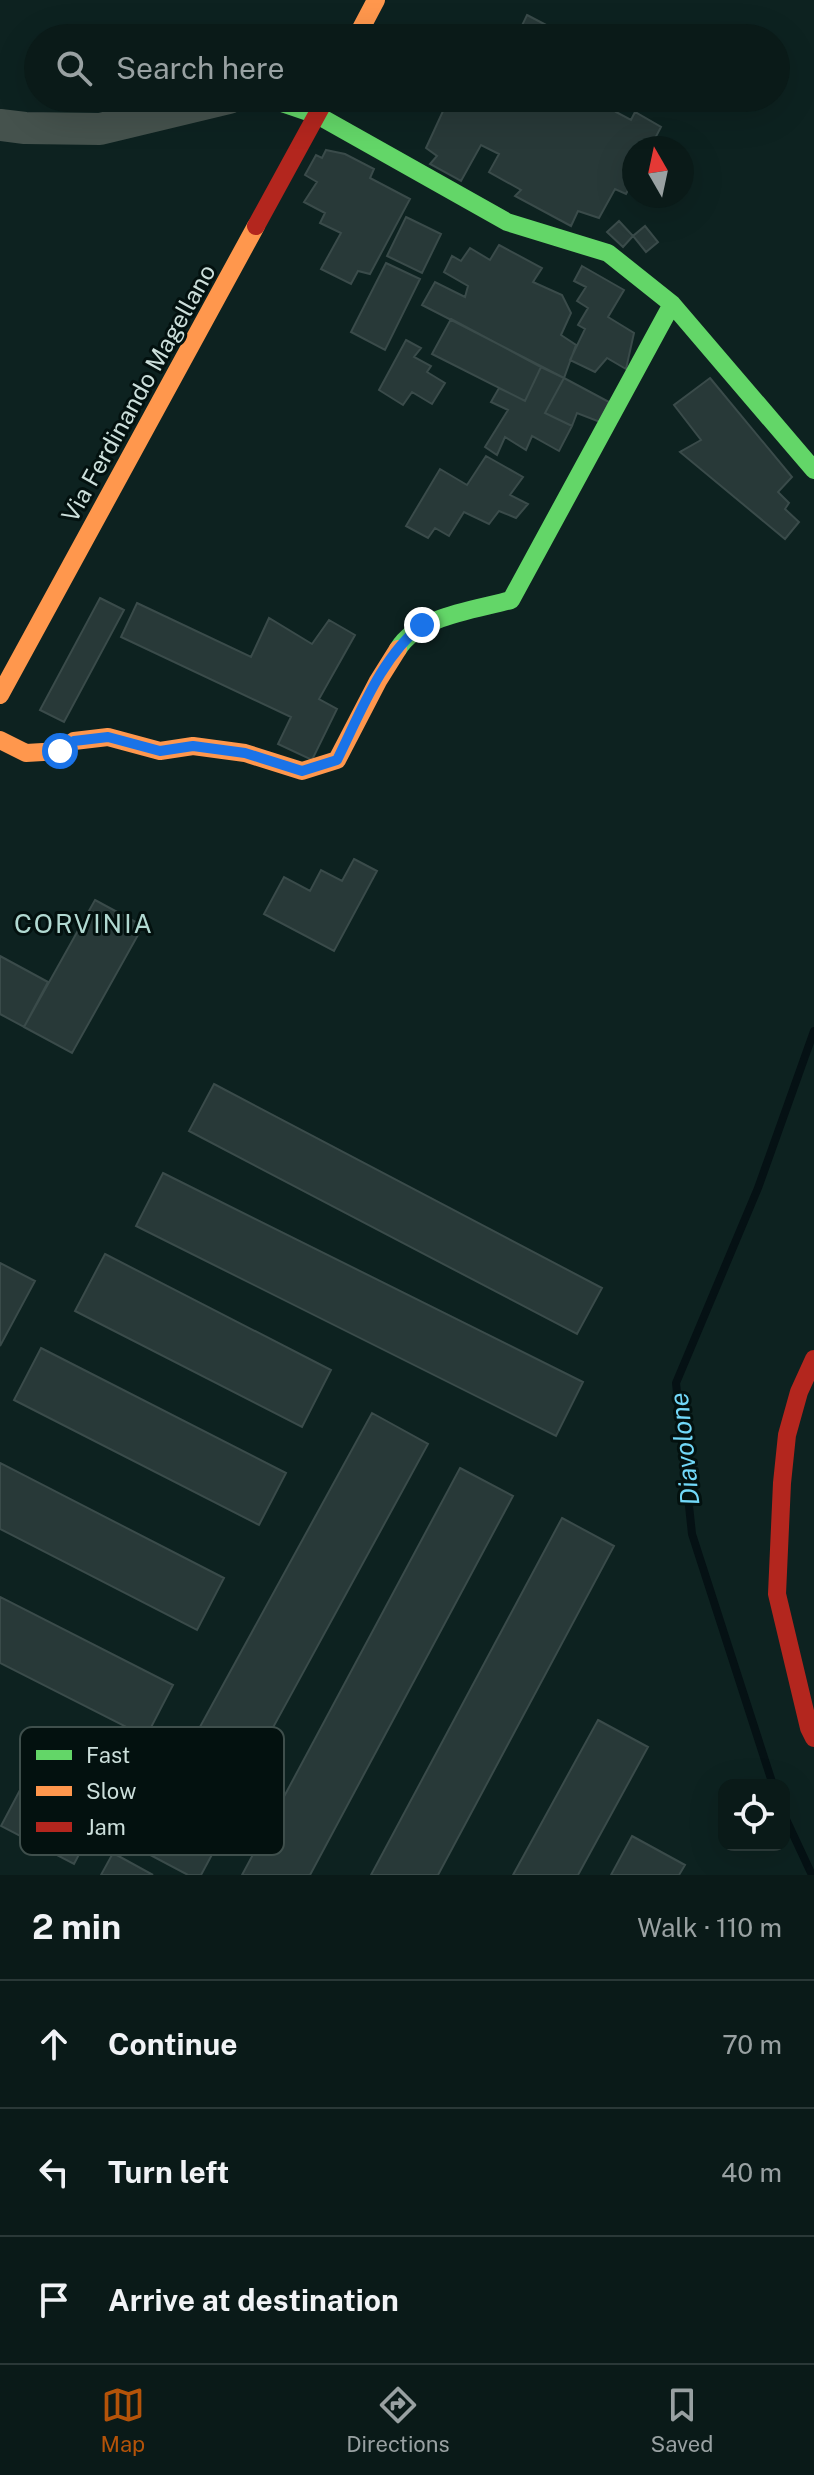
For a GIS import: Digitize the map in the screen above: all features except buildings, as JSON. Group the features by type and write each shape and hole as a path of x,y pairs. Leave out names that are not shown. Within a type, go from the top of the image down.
{"street":[{"path":"363,24 376,0"},
{"path":"0,125 100,129 171,112"},
{"name":"Via Ferdinando Magellano","path":"0,695 319,112"},
{"path":"332,112 507,222 608,253 672,304 814,470"},
{"path":"0,740 26,753 60,751 74,741 108,737 160,751 193,746 245,753 302,771 337,760 378,681 404,639 422,625 511,600 672,304"},
{"path":"814,1359 799,1392 787,1435 777,1594 814,1738"}],"waterway":[{"name":"Diavolone","path":"771,1779 692,1534 676,1383 758,1188 814,1031"},
{"name":"Diavolone","path":"790,1828 812,1875"}],"traffic: fast":[{"path":"308,112 507,222 608,253 672,304 814,470"},
{"path":"398,649 407,638 433,622 511,600 672,304"}],"traffic: slow":[{"path":"363,24 376,0"},
{"path":"0,695 256,226"},
{"path":"0,740 26,753 60,751 74,741 108,737 160,751 193,746 245,753 302,771 337,760 398,649"}],"traffic: jam":[{"path":"256,226 318,112"},
{"path":"814,1359 799,1392 787,1435 777,1594 814,1738"}],"district":[{"name":"CORVINIA","path":"84,923"}],"route":[{"path":"60,751 74,741 108,737 160,751 193,746 245,753 302,771 337,760 378,681 404,639 422,625"}]}
